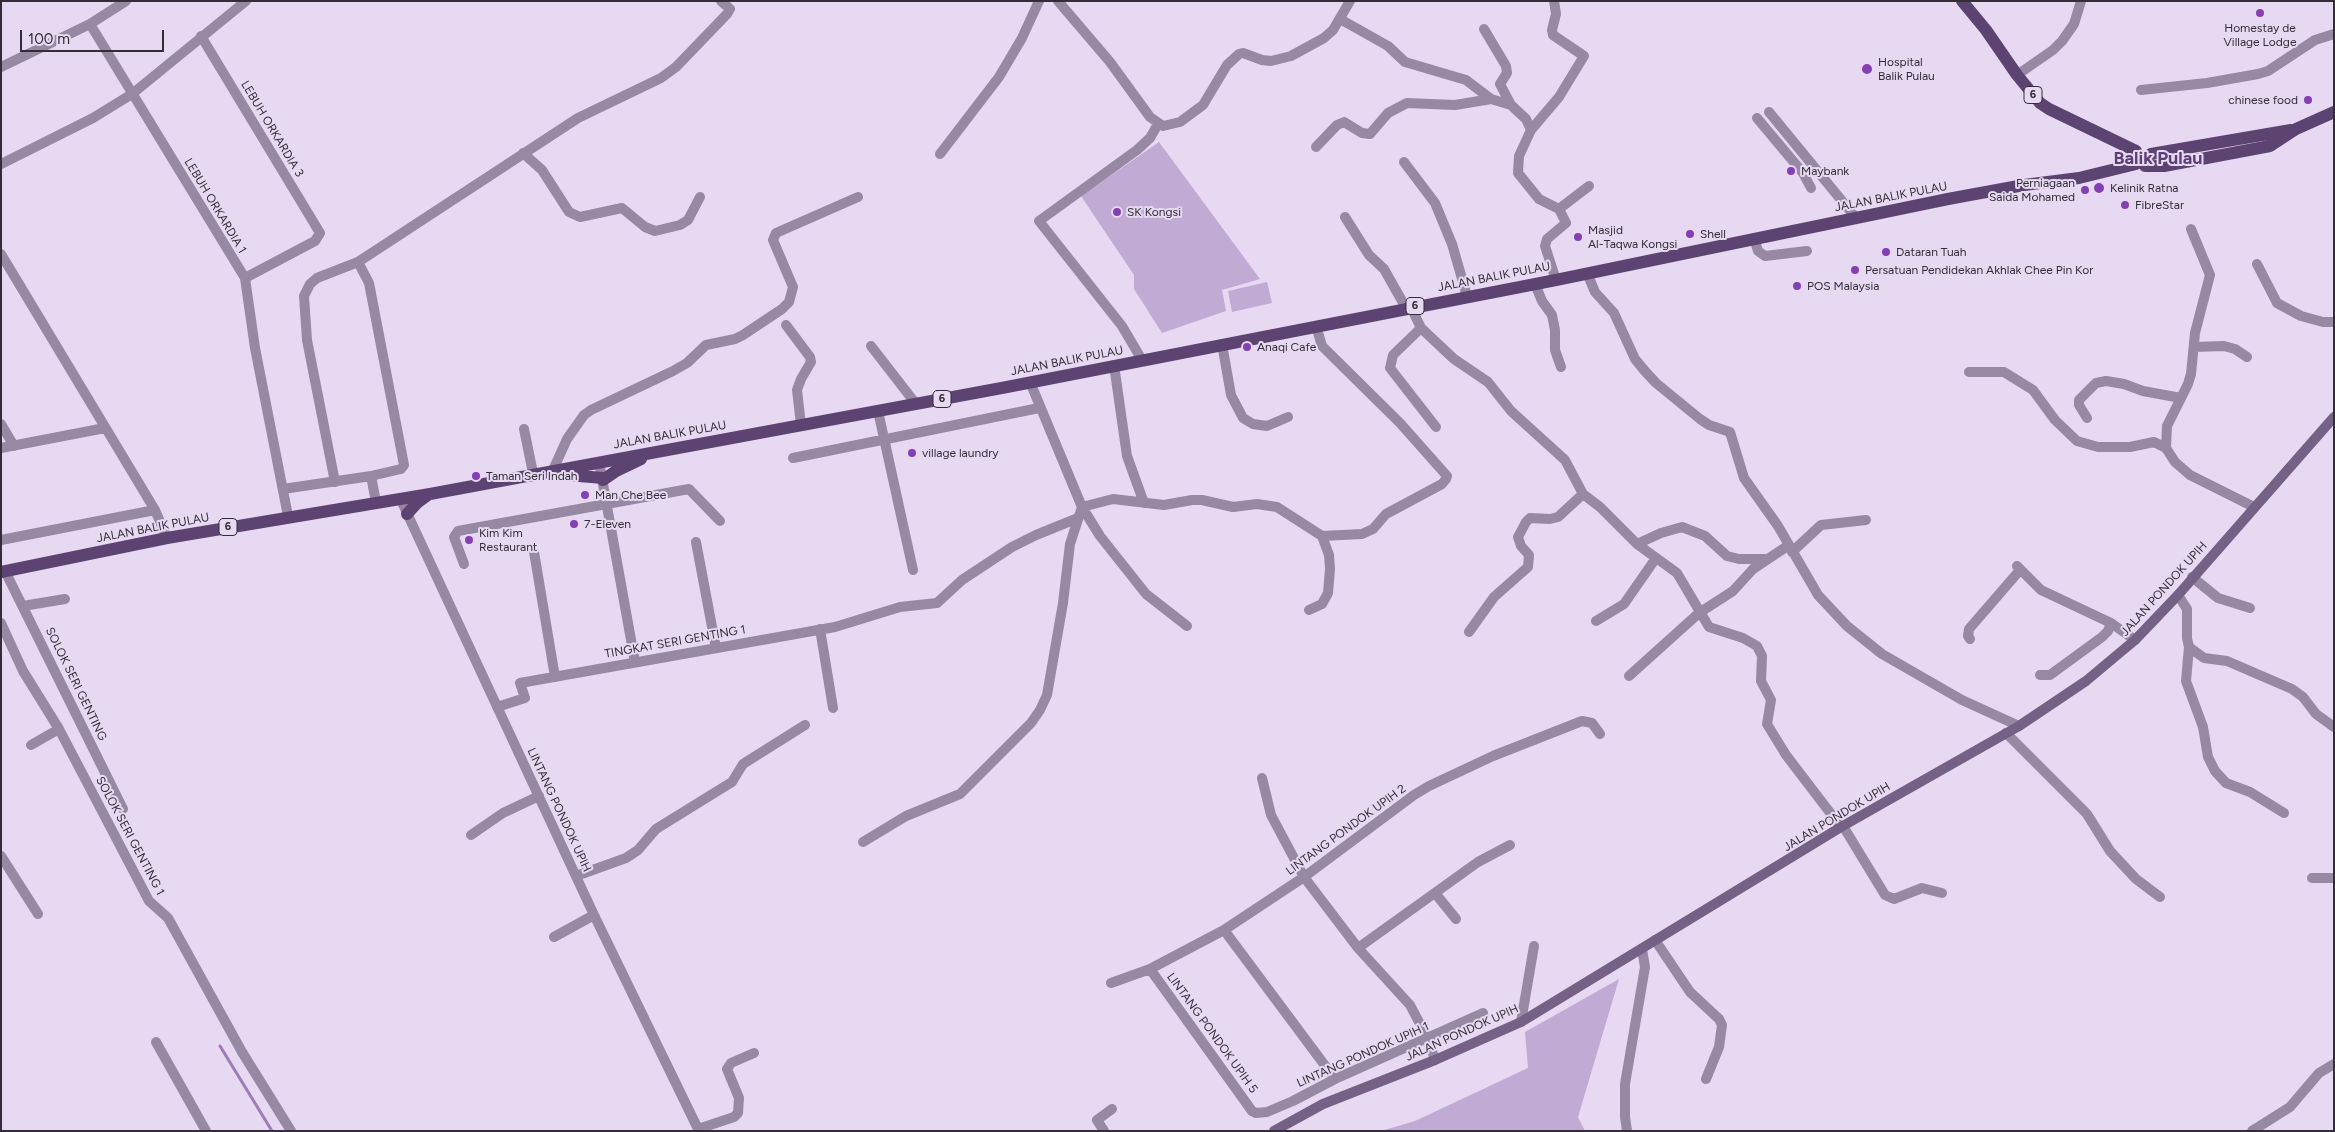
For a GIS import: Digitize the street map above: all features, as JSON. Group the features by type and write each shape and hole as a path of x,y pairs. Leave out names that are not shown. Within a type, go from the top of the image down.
{"main road":[{"name":"6","path":"1962,1 1986,30 2035,98 2049,109 2139,160"},
{"name":"JALAN BALIK PULAU","path":"3,571 167,538 288,516 430,494 916,404 1556,280 1754,238 2024,185 2079,178 2139,160 2164,166 2270,146 2296,129 2334,112"},
{"name":"JALAN BALIK PULAU","path":"2139,160 2145,148 2151,154 2296,129"},
{"name":"JALAN PONDOK UPIH","path":"1274,1131 1323,1104 1435,1060 1521,1022 1842,827 2019,726 2086,680 2135,640 2178,595 2254,506 2334,417"},
{"path":"542,472 603,479 616,470 659,451"},
{"path":"408,514 417,503 430,494"}],"street":[{"path":"1,68 90,24 126,1"},
{"path":"1,164 93,118 132,94 246,1"},
{"path":"335,482 307,340 304,296 310,284 317,278 358,262 523,152 578,118 661,78 676,66 730,11 729,6 721,1"},
{"path":"940,154 999,77 1022,38 1039,1"},
{"path":"1058,1 1158,124 1170,125 1190,115 1209,97 1227,65 1239,54 1243,53 1262,60 1281,60 1324,38 1340,19 1350,1"},
{"path":"1554,1 1556,14 1552,30 1553,35 1584,56 1559,97 1531,130 1519,156 1518,173 1539,199 1559,209 1566,223 1547,239 1545,246 1556,280"},
{"path":"2017,75 2053,50 2062,41 2074,24 2081,1"},
{"path":"1340,19 1388,46 1405,62 1434,72 1456,76 1475,86 1491,99 1511,104"},
{"name":"LEBUH ORKARDIA 1","path":"90,24 245,278 255,348 288,516"},
{"path":"1484,29 1506,66 1507,73 1500,84 1511,104 1526,119 1531,130"},
{"path":"2141,90 2208,83 2258,74 2277,65 2315,40 2334,34"},
{"name":"LEBUH ORKARDIA 3","path":"201,36 320,231 320,236 315,241 245,278"},
{"path":"1316,146 1337,125 1344,122 1362,133 1370,134 1388,114 1407,104 1455,105 1491,99"},
{"path":"1769,112 1856,218"},
{"path":"1757,118 1803,173 1811,188"},
{"path":"1142,360 1122,326 1039,221 1137,150 1150,138 1158,124"},
{"path":"523,152 542,170 569,212 580,218 622,208 638,222 655,231 680,225 688,220 700,197"},
{"path":"1404,162 1435,203 1452,244 1467,296"},
{"path":"1559,209 1589,186"},
{"path":"542,472 584,415 591,410 673,371 687,363 706,345 735,339 744,335 782,309 789,302 793,287 780,260 774,236 782,229 858,196"},
{"path":"1346,217 1369,255 1384,269 1421,328 1454,359 1488,382 1511,411 1565,460 1583,494 1600,507 1637,544 1677,573 1709,628 1743,638 1757,646 1761,652 1761,681 1771,700 1767,724 1786,755 1842,827 1886,895 1894,899 1922,888 1942,893"},
{"path":"2166,448 2167,426 2191,374 2201,306 2210,275 2191,229"},
{"path":"1754,238 1758,251 1766,256 1806,251"},
{"path":"1,254 5,269 155,510 167,538"},
{"path":"283,489 371,476 401,469 404,465 369,283 358,262"},
{"path":"2257,264 2277,303 2301,316 2323,322 2334,322"},
{"path":"1587,273 1595,292 1614,313 1635,359 1644,370 1656,383 1700,419 1709,425 1730,432 1744,478 1778,526 1818,595 1847,626 1882,654 1962,700 2019,726"},
{"path":"1535,284 1542,301 1554,321 1555,350 1561,367"},
{"path":"786,325 810,356 811,362 797,390 801,425"},
{"path":"1082,507 1113,499 1164,505 1202,500 1233,507 1257,504 1277,507 1322,536 1367,532 1394,509 1442,484 1447,476 1400,423 1322,346 1316,326"},
{"path":"1421,328 1393,355 1390,368 1436,427"},
{"path":"1222,344 1231,395 1243,418 1253,424 1267,426 1288,416"},
{"path":"871,346 916,404"},
{"path":"2194,347 2224,346 2235,349 2247,357"},
{"path":"1114,365 1128,456 1144,503"},
{"path":"1969,372 2004,372 2033,390 2055,420 2077,441 2098,447 2130,447 2154,442 2166,448 2175,462 2190,476 2254,506"},
{"path":"2087,418 2079,405 2079,400 2096,383 2106,381 2124,384 2142,391 2181,398"},
{"path":"1030,382 1039,408 1082,507 1100,536 1146,594 1187,626"},
{"path":"792,458 1039,408"},
{"path":"878,411 913,570"},
{"path":"1,424 14,446"},
{"path":"1,448 104,428"},
{"path":"524,429 542,472"},
{"path":"599,462 635,662"},
{"path":"371,476 376,502"},
{"path":"464,564 454,537 458,531 689,489 720,521"},
{"path":"1468,632 1482,616 1490,602 1529,564 1529,555 1521,546 1518,537 1526,522 1530,518 1550,519 1558,517 1583,494"},
{"name":"LINTANG PONDOK UPIH","path":"400,498 594,915 698,1130"},
{"path":"863,842 906,816 960,794 1024,732 1040,710 1051,678 1069,552 1082,507"},
{"path":"1,540 155,510"},
{"name":"TINGKAT SERI GENTING 1","path":"497,707 525,698 520,683 836,627 900,607 937,603 962,580 1012,547 1078,518"},
{"path":"1629,676 1699,613 1733,591 1753,569 1791,548 1821,524 1866,520"},
{"path":"1637,544 1661,532 1682,527 1706,536 1727,556 1740,559 1768,559"},
{"path":"1308,610 1322,604 1328,593 1330,569 1322,536"},
{"path":"696,542 716,648"},
{"path":"534,552 554,677"},
{"path":"1596,621 1624,604 1656,558"},
{"path":"1970,639 1967,633 1969,629 2018,568 2041,590 2111,623 2135,640"},
{"name":"SOLOK SERI GENTING","path":"3,571 23,606 123,809"},
{"path":"2192,577 2218,598 2250,608"},
{"path":"2178,595 2187,609 2187,638 2189,647 2186,672 2187,687 2201,720 2208,757 2215,771 2226,783 2250,792 2284,813"},
{"path":"23,606 64,599"},
{"name":"SOLOK SERI GENTING 1","path":"1,623 24,671 59,729 149,901 168,918 242,1052 292,1131"},
{"path":"2040,676 2050,675 2102,637 2108,631 2111,623"},
{"path":"820,629 834,708"},
{"path":"2189,647 2204,658 2227,660 2292,689 2303,697 2316,714 2334,727"},
{"name":"LINTANG PONDOK UPIH 2","path":"1111,983 1150,970 1224,930 1304,877 1414,795 1458,772 1582,721 1592,723 1600,734"},
{"path":"576,876 626,858 643,845 656,829 732,782 743,764 805,725"},
{"path":"31,745 59,729"},
{"path":"2006,733 2087,814 2110,851 2136,879 2160,898"},
{"path":"1262,778 1271,815 1304,877 1358,948 1401,993 1428,1039 1435,1060"},
{"path":"471,835 503,813 539,796"},
{"path":"1358,948 1478,862 1510,845"},
{"path":"1,856 38,914"},
{"path":"2312,878 2334,878"},
{"path":"1435,893 1456,919"},
{"path":"554,937 594,915"},
{"path":"1224,930 1335,1079"},
{"path":"1655,940 1690,992 1722,1025 1719,1047 1706,1079"},
{"path":"1521,1022 1534,946"},
{"path":"1627,1131 1625,1084 1645,967 1642,949"},
{"name":"LINTANG PONDOK UPIH 5","path":"1150,970 1252,1111"},
{"name":"LINTANG PONDOK UPIH 1","path":"1252,1111 1267,1112 1335,1079 1483,1013"},
{"path":"156,1042 206,1131"},
{"path":"698,1130 734,1117 738,1113 739,1098 728,1069 731,1064 754,1053"},
{"path":"2252,1131 2290,1107 2319,1073 2334,1064"},
{"path":"1104,1131 1098,1120 1112,1109"}],"shaded area":[{"path":"1159,142 1260,279 1222,290 1226,311 1162,333 1134,289 1134,275 1081,196"},
{"path":"1267,282 1272,303 1232,312 1228,291"},
{"path":"1619,979 1578,1117 1585,1131 1381,1131 1415,1121 1528,1068 1525,1032"}],"waterway":[{"path":"220,1046 272,1131"}],"place":[{"name":"Homestay de Village Lodge","path":"2260,13"},
{"name":"Hospital Balik Pulau","path":"1867,69"},
{"name":"chinese food","path":"2308,100"},
{"name":"Maybank","path":"1791,171"},
{"name":"Kelinik Ratna","path":"2099,188"},
{"name":"Perniagaan Saida Mohamed","path":"2085,190"},
{"name":"FibreStar","path":"2125,205"},
{"name":"SK Kongsi","path":"1117,212"},
{"name":"Shell","path":"1690,234"},
{"name":"Masjid Al-Taqwa Kongsi","path":"1578,237"},
{"name":"Dataran Tuah","path":"1886,252"},
{"name":"Persatuan Pendidekan Akhlak Chee Pin Kor","path":"1855,270"},
{"name":"POS Malaysia","path":"1797,286"},
{"name":"Anaqi Cafe","path":"1247,347"},
{"name":"village laundry","path":"912,453"},
{"name":"Taman Seri Indah","path":"476,476"},
{"name":"Man Che Bee","path":"585,495"},
{"name":"7-Eleven","path":"574,524"},
{"name":"Kim Kim Restaurant","path":"469,540"}],"district":[{"name":"Balik Pulau","path":"2158,159"}]}
